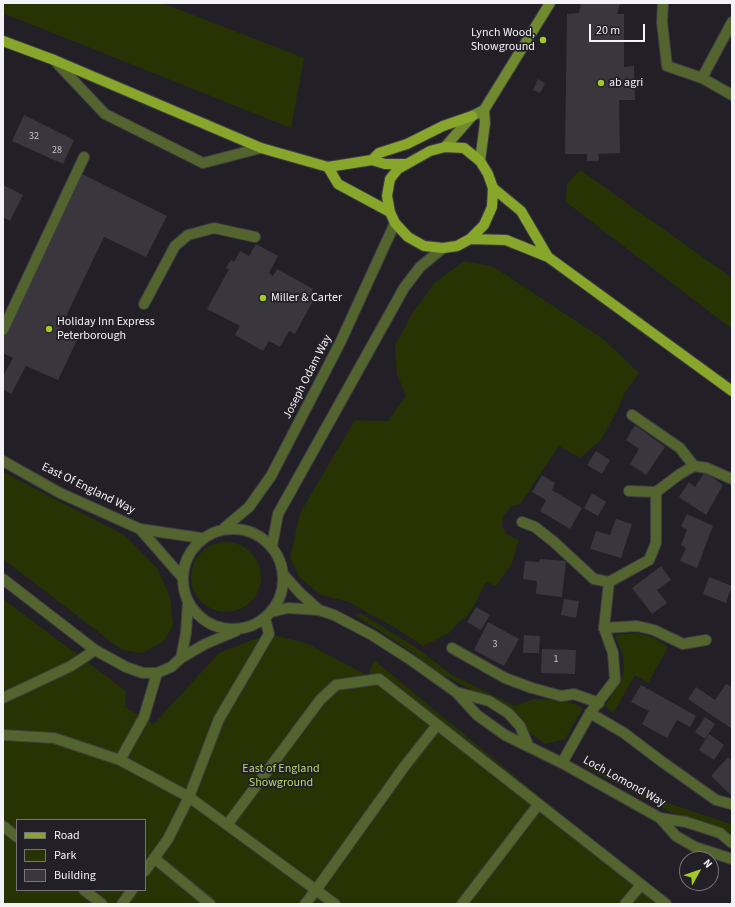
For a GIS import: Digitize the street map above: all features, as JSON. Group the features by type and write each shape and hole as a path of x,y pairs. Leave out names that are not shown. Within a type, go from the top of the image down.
{"main road":[{"path":"3,41 54,60 261,148 328,167 372,160 385,164 406,164"},
{"path":"372,160 379,153 407,144 443,126 472,116"},
{"path":"445,147 464,148 480,161 488,174 492,188 492,207 484,225 470,239 457,246 443,248 424,246 408,237 395,223 390,212 387,196 390,179 406,164 430,152 445,147"},
{"path":"328,167 338,184 390,212"},
{"path":"492,188 521,211 548,257"},
{"path":"470,239 506,240 548,257 732,391"}],"street":[{"path":"445,147 472,116 484,110 550,3"},
{"path":"663,3 662,22 667,66 702,78 732,96"},
{"path":"702,78 732,22"},
{"path":"54,60 105,114 203,163 261,148"},
{"path":"480,161 485,123 484,110"},
{"path":"3,330 84,157"},
{"name":"Joseph Odam Way","path":"224,528 249,507 274,470 340,343 395,223"},
{"path":"144,304 175,246 188,235 214,228 255,237"},
{"path":"272,546 278,514 404,288 420,266 443,248"},
{"path":"632,415 680,448 694,466"},
{"name":"East Of England Way","path":"3,461 60,493 140,529 201,538"},
{"path":"629,491 656,492 680,474 694,466 707,468 732,480"},
{"path":"522,522 535,527 554,542 594,579 609,582 648,560 656,544 656,492"},
{"path":"3,579 96,650 126,667 143,673 157,673 171,667 181,658 205,644 239,629 250,626 268,615 279,600 283,588 283,574 280,559 272,546 258,534 241,529 224,528 201,538 191,549 184,562 182,577 183,590 188,602 197,614 209,624 224,629 239,629"},
{"name":"East Of England Way","path":"140,529 182,577"},
{"name":"Loch Lomond Way","path":"283,574 300,593 319,610"},
{"path":"562,763 590,713 615,680 613,653 604,628 609,582"},
{"path":"181,658 186,633 188,602"},
{"name":"Loch Lomond Way","path":"268,615 288,608 319,610 334,615 372,635 456,692 477,715 506,735 562,763 660,818 686,822 720,833 732,843"},
{"path":"146,870 168,839 189,797 219,719 269,634 268,615"},
{"path":"604,628 637,626 654,630 684,644 706,640"},
{"path":"452,648 505,678 560,696 574,694 599,703"},
{"path":"3,698 71,666 96,650"},
{"path":"120,760 144,717 157,673"},
{"path":"227,826 320,700 336,685 379,679 666,904"},
{"name":"Loch Lomond Way","path":"456,692 489,701 508,713 520,726 528,745"},
{"path":"590,713 624,733 661,762 716,800 731,804"},
{"path":"305,904 437,724"},
{"path":"3,735 54,738 120,760 189,797 334,904"},
{"path":"462,904 538,805"},
{"path":"660,818 676,836 695,847 732,859"},
{"path":"3,826 16,836"},
{"path":"154,858 210,904"},
{"path":"625,904 641,885"},
{"path":"85,891 102,904"},
{"path":"122,904 131,891"}],"green space":[{"path":"3,3 162,3 304,58 291,128 3,13"},
{"path":"580,170 732,278 732,329 566,202 567,184"},
{"path":"465,261 494,267 603,339 639,373 624,394 617,411 600,441 580,458 559,446 520,504 512,506 503,516 502,526 506,534 519,540 512,563 496,586 486,582 474,606 466,617 458,622 449,633 423,646 397,629 349,602 321,595 300,578 290,558 300,513 355,420 388,421 406,396 397,374 395,346 412,314 435,282"},
{"path":"3,472 124,535 157,568 170,597 173,626 163,642 142,653 122,650 3,559"},
{"path":"226,542 239,545 251,552 258,564 261,577 258,590 251,602 239,609 226,612 213,609 201,602 194,590 191,577 194,564 201,552 213,545"},
{"name":"East of England Showground","path":"3,599 126,691 125,707 154,724 219,653 268,634 306,643 368,676 374,660 670,904 3,904"},
{"path":"360,613 418,649 452,675 515,706 533,699 565,700 583,708 565,739 545,744 527,730 509,709 439,673 409,650 355,615"},
{"path":"637,633 654,638 668,647 648,683 635,675 613,713 605,706 624,672 623,655 615,635"},
{"path":"584,761 667,803 731,824 732,834 728,831 668,811 585,767"}],"building":[{"name":"ab agri","path":"581,3 620,3 617,14 624,14 624,67 634,66 635,100 619,100 620,153 598,154 599,161 587,161 587,154 565,154 567,14 579,13"},
{"path":"538,79 545,83 540,93 533,90"},
{"path":"24,115 74,140 63,164 12,141"},
{"path":"82,174 167,216 146,257 104,237 59,331 77,340 58,380 26,366 11,394 3,389 3,376 13,358 3,353 3,337"},
{"path":"3,185 23,195 10,221 3,217"},
{"name":"Miller & Carter","path":"256,244 278,256 269,273 273,276 277,269 313,289 309,297 314,299 295,334 289,331 280,347 269,341 263,351 235,335 240,326 207,309 229,269 226,268 231,260 234,262 240,251 249,256"},
{"path":"635,425 665,447 646,475 630,464 639,449 626,440"},
{"path":"596,451 610,460 602,474 587,465"},
{"path":"705,472 723,485 706,515 679,497 689,482 695,487"},
{"path":"542,475 555,483 552,490 582,508 570,529 540,511 546,500 532,492"},
{"path":"592,493 606,502 598,516 584,508"},
{"path":"687,514 713,526 697,568 680,561 686,548 681,545 687,530 681,526"},
{"path":"616,519 632,524 621,558 590,549 596,531 610,535"},
{"path":"540,559 566,561 562,597 536,594 537,581 523,579 525,561 539,562"},
{"path":"661,566 671,580 657,590 667,603 652,614 632,588"},
{"path":"709,577 732,586 726,603 703,594"},
{"path":"564,599 579,601 576,618 561,615"},
{"path":"476,607 490,615 481,630 467,622"},
{"path":"488,622 519,639 504,666 474,650"},
{"path":"524,635 540,636 539,653 523,653"},
{"path":"542,649 576,650 575,674 541,673"},
{"path":"726,684 732,687 732,729 688,699 696,687 715,700"},
{"path":"641,685 696,716 690,727 677,720 667,738 642,724 649,711 631,702"},
{"path":"705,717 715,724 705,739 695,732"},
{"path":"709,734 724,745 714,760 699,750"},
{"path":"728,757 732,761 732,796 711,776"}],"place":[{"name":"Lynch Wood, Showground","path":"543,40"},
{"name":"ab agri","path":"601,83"},
{"name":"Miller & Carter","path":"263,298"},
{"name":"Holiday Inn Express Peterborough","path":"49,329"}]}
